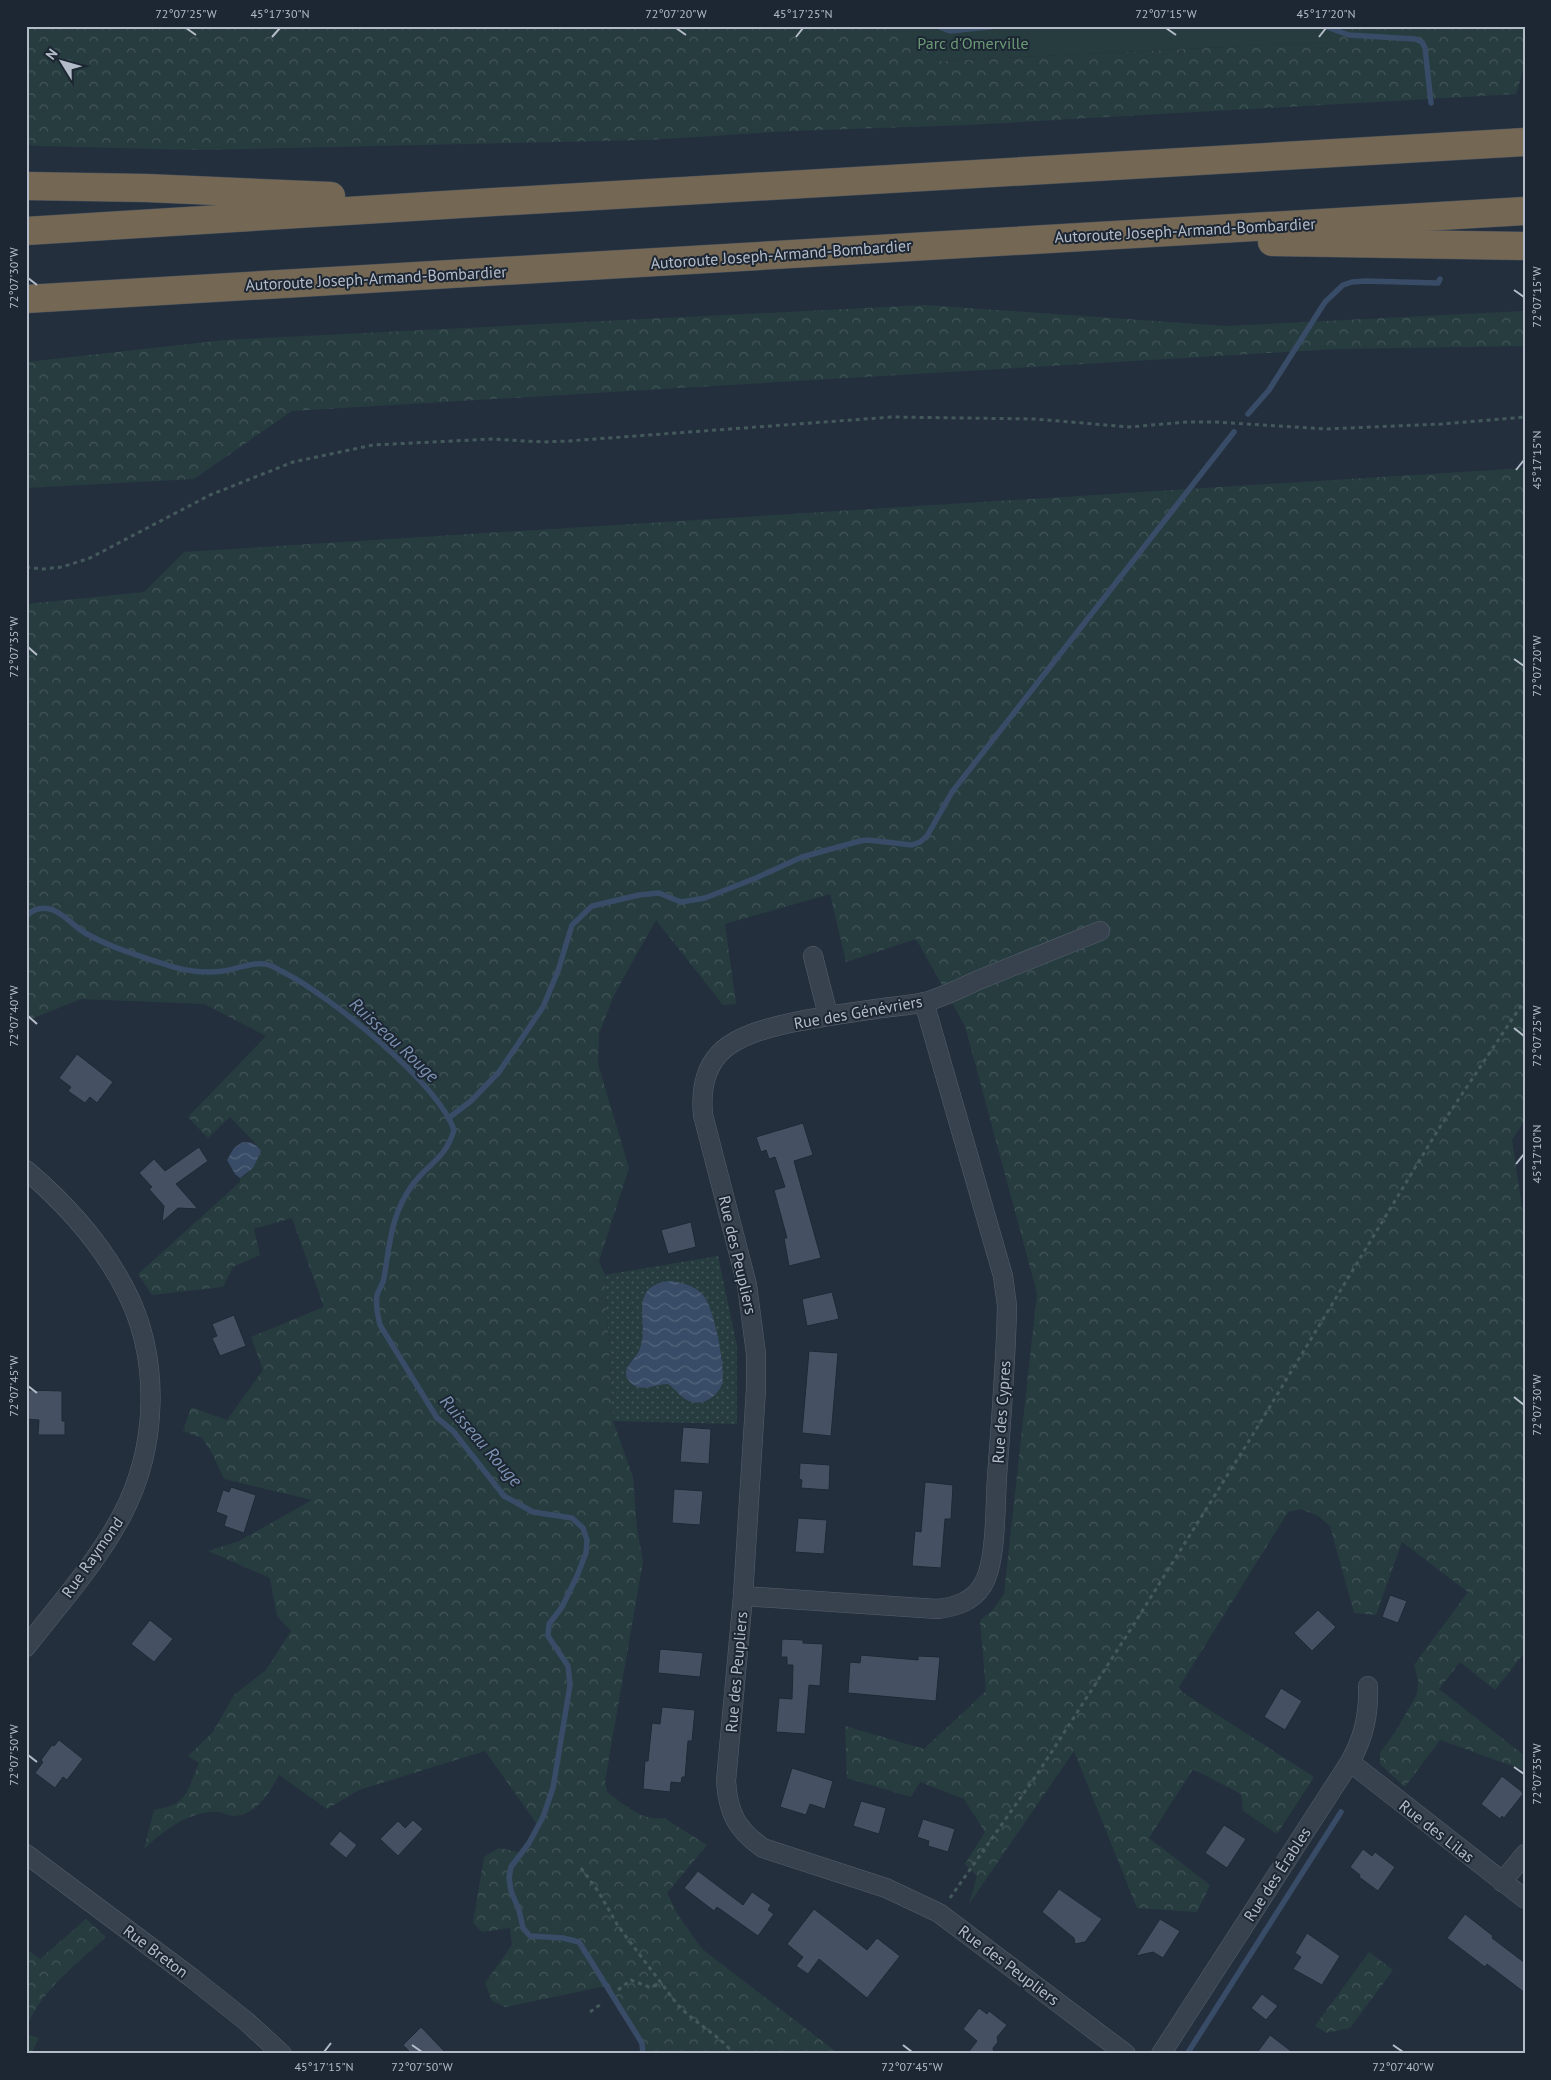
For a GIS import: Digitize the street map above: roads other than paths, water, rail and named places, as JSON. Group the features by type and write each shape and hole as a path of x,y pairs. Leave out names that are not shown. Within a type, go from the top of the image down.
{"highway":[{"path":"1428,148 1525,132"},
{"path":"26,231 477,202 1525,142"},
{"path":"26,186 146,188 477,202"},
{"name":"Autoroute Joseph-Armand-Bombardier","path":"30,299 1525,211"},
{"path":"1055,238 1525,246"}],"street":[{"name":"Rue des Génévriers","path":"709,1069 723,1050 742,1037 757,1030 828,1015 924,1002 1100,931"},
{"path":"813,956 828,1015"},
{"name":"Rue des Cypres","path":"743,1596 937,1609 962,1603 974,1596 988,1574 995,1506 1007,1306 1003,1276 924,1002"},
{"name":"Rue des Peupliers","path":"709,1069 703,1091 703,1115 747,1285 756,1354 756,1388 743,1596 726,1781 727,1797 731,1812 739,1827 750,1839 763,1848 886,1888 939,1913 1126,2054"},
{"name":"Rue Raymond","path":"26,1170 67,1209 94,1241 126,1290 137,1317 145,1345 150,1374 151,1403 149,1432 143,1461 134,1489 122,1516 107,1541 26,1647"},
{"name":"Rue des Érables","path":"1161,2054 1350,1762 1363,1736 1367,1720 1368,1686"},
{"name":"Rue des Lilas","path":"1350,1762 1525,1899"},
{"name":"Rue Breton","path":"26,1854 192,1978 282,2054"},
{"path":"1502,1882 1525,1854"}],"water":[{"path":"243,1142 253,1144 261,1151 253,1168 240,1178 235,1174 227,1160 234,1148"},
{"path":"668,1281 687,1285 703,1295 715,1324 721,1352 723,1376 720,1388 714,1396 706,1401 697,1403 688,1401 668,1384 644,1388 635,1386 627,1378 626,1370 639,1351 642,1341 643,1299 647,1291 655,1285"}],"waterway":[{"path":"937,26 950,31 998,26"},
{"path":"1324,26 1349,35 1415,39 1422,42 1425,48 1431,103"},
{"path":"1248,414 1269,390 1325,302 1343,285 1365,281 1438,283 1440,279"},
{"path":"450,1117 471,1101 499,1072 543,1007 558,971 572,925 592,906 639,895 659,893 681,902 705,898 802,857 868,840 912,845 920,842 927,836 952,792 1234,432"},
{"name":"Ruisseau Rouge","path":"26,917 38,909 53,910 83,931 105,943 142,957 184,969 216,972 254,964 272,966 305,984 354,1020 405,1066 427,1089 444,1111 454,1130 442,1154 413,1184 400,1206 392,1229 383,1280 377,1295 378,1318 380,1325 437,1418 453,1431 504,1496 533,1512 572,1518 583,1528 587,1540 586,1553 562,1607 549,1624 548,1636 568,1666 570,1685 553,1788 543,1817 529,1843 511,1867 509,1878 511,1891 519,1910 523,1928 530,1936 563,1938 579,1942 642,2043 643,2054"},
{"path":"1187,2054 1341,1812"}],"park label":[{"name":"Parc d'Omerville","path":"973,43"}]}
